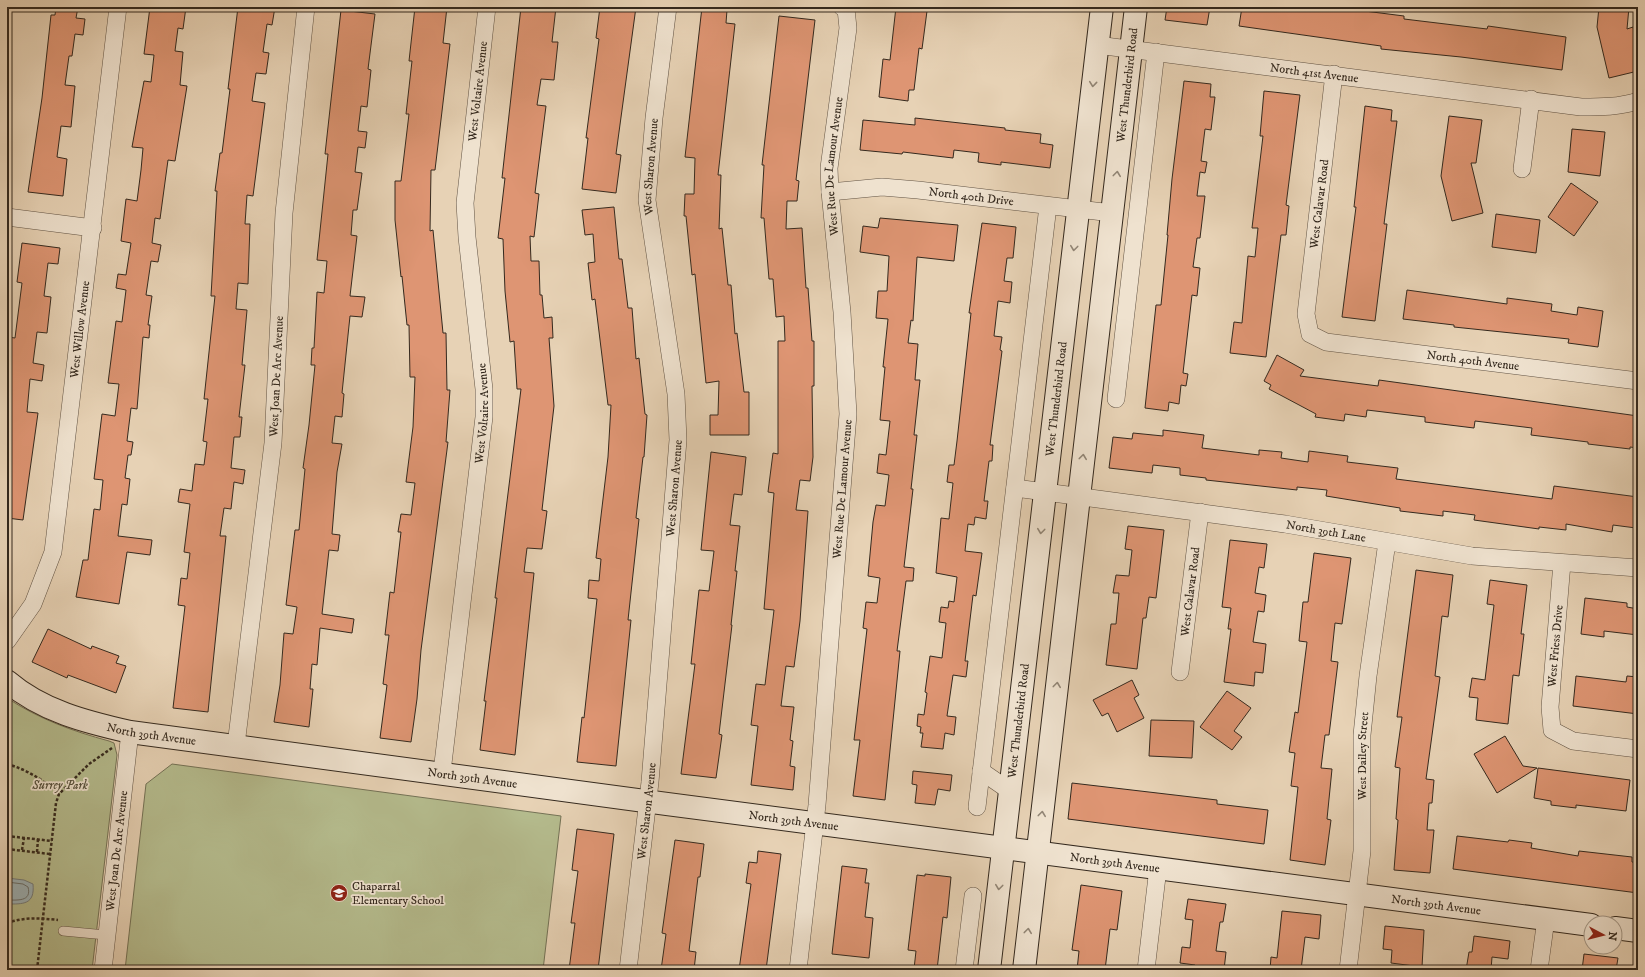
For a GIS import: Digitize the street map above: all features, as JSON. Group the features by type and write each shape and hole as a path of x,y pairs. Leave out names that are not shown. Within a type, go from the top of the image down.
{"main road":[{"name":"West Thunderbird Road","path":"989,970 1102,7"},
{"name":"West Thunderbird Road","path":"1024,970 1136,7"},
{"name":"North 39th Avenue","path":"7,681 30,697 73,718 130,732 442,772 648,802 1583,924"},
{"path":"1623,929 1638,931"}],"street":[{"name":"West Willow Avenue","path":"7,641 33,604 53,552 93,228 118,7"},
{"name":"West Joan De Arc Avenue","path":"236,745 273,443 284,213 306,7"},
{"name":"West Voltaire Avenue","path":"442,772 484,417 484,389 467,237 465,203 487,7"},
{"name":"West Sharon Avenue","path":"628,970 648,802 678,440 676,394 647,200 654,118 668,7"},
{"name":"West Rue De Lamour Avenue","path":"798,970 815,824 848,414 842,312 829,168 848,28 844,8"},
{"name":"North 41st Avenue","path":"1097,45 1531,99 1581,107 1625,105 1638,101"},
{"name":"West Thunderbird Road","path":"1116,399 1156,52"},
{"name":"West Calavar Road","path":"1310,334 1306,314 1334,74"},
{"path":"1522,169 1531,99"},
{"name":"North 40th Drive","path":"830,192 882,187 1112,213"},
{"path":"977,807 1048,206"},
{"path":"7,217 93,228"},
{"name":"North 40th Avenue","path":"1310,334 1326,342 1638,382"},
{"path":"1093,376 1120,360"},
{"name":"North 39th Lane","path":"1015,488 1200,512 1472,556 1638,568"},
{"name":"West Calavar Road","path":"1180,672 1200,512"},
{"name":"West Dailey Street","path":"1348,970 1362,850 1363,727 1368,676 1387,542"},
{"name":"West Friess Drive","path":"1562,563 1550,707 1552,730 1573,741 1638,749"},
{"name":"West Joan De Arc Avenue","path":"103,970 130,732"},
{"name":"West Thunderbird Road","path":"981,771 1010,791"},
{"path":"1146,970 1158,868"},
{"path":"964,970 973,896"},
{"path":"969,925 996,913"},
{"path":"1539,970 1546,919"}],"lane":[{"path":"63,931 106,935"}],"path":[{"path":"37,970 56,803 59,794 89,764 112,748"},
{"path":"7,764 21,768 41,779 59,794"},
{"path":"50,854 7,849 8,836 52,841"},
{"path":"22,850 24,838"},
{"path":"36,852 38,839"},
{"path":"7,923 18,919 43,918 64,921"}],"green space":[{"name":"Surrey Park","path":"7,698 56,724 114,743 117,755 92,970 7,970"},
{"name":"Chaparral Elementary School","path":"172,764 561,816 543,970 125,970 146,784"}],"water":[{"path":"7,878 24,880 33,884 33,891 30,900 18,904 7,904"}],"building":[{"path":"56,7 78,7 76,18 85,19 83,35 75,34 72,56 69,56 65,85 75,86 71,127 61,126 57,157 67,159 63,196 28,192 42,98 51,15 55,15"},
{"path":"150,7 186,7 183,29 178,28 175,51 183,52 180,85 187,86 175,161 168,160 160,219 155,218 152,243 161,245 158,262 151,261 146,295 152,296 148,325 150,325 149,338 143,337 137,409 131,408 127,441 133,442 131,455 128,455 125,478 130,479 127,505 122,504 118,536 152,540 150,555 127,552 119,604 76,597 83,560 88,560 94,509 100,510 103,480 94,479 102,414 115,416 119,384 108,383 116,321 122,322 126,290 116,288 118,274 126,275 131,243 121,241 126,199 137,201 141,170 143,148 132,147 144,81 151,82 154,55 144,54"},
{"path":"238,7 275,7 272,25 267,24 263,52 269,53 266,74 256,73 252,101 265,103 253,196 247,195 245,224 250,224 248,284 238,283 236,309 247,310 242,365 245,365 239,417 242,417 240,437 234,437 231,468 245,470 243,484 234,482 231,509 224,508 220,536 226,536 208,712 173,708 185,606 178,605 181,578 187,579 190,553 184,552 190,504 178,502 180,489 192,491 195,464 204,465 207,442 203,441 208,399 204,399 215,296 211,296 217,191 215,191 220,153 222,153 230,89 228,89"},
{"path":"415,7 447,7 443,43 450,44 435,170 431,170 430,231 433,230 443,333 446,333 447,390 450,390 446,442 448,442 421,650 417,699 411,742 380,738 387,685 383,684 389,635 385,635 390,592 394,593 401,532 398,532 401,514 411,515 415,483 406,482 413,427 415,377 410,377 409,325 407,325 395,220 395,181 401,181 409,114 406,114 412,61 409,61"},
{"path":"521,7 556,7 552,42 558,42 554,80 541,79 537,105 546,106 535,193 539,194 534,237 530,236 531,261 539,261 540,295 542,295 544,318 552,317 553,338 549,338 554,406 542,510 547,511 542,549 527,548 524,572 534,573 515,755 480,750 486,701 484,701 497,598 495,598 521,389 517,389 514,341 510,342 505,291 503,239 498,238 505,178 502,178"},
{"path":"600,7 636,7 616,154 621,155 616,193 582,189 588,138 586,138 599,39 596,38"},
{"path":"702,7 727,10 726,23 735,24 718,175 721,175 719,229 722,228 728,285 731,285 735,334 737,333 744,392 749,392 749,435 710,435 710,415 718,415 719,381 706,383 695,274 692,275 686,216 684,216 685,194 694,194 695,158 685,157"},
{"path":"896,7 927,11 922,49 919,48 914,90 909,90 908,101 879,97 883,59 890,60"},
{"path":"1167,7 1210,7 1207,25 1165,20"},
{"path":"1242,7 1333,7 1404,16 1404,19 1487,29 1488,26 1566,37 1562,70 1461,57 1381,49 1381,46 1239,26"},
{"path":"1599,7 1629,7 1627,29 1633,27 1638,48 1638,71 1609,78 1597,27"},
{"path":"341,10 375,14 368,69 371,70 367,107 361,106 358,131 367,132 365,148 358,147 355,172 362,173 357,210 353,210 351,235 357,236 350,296 365,297 362,317 350,316 342,393 344,394 342,417 335,416 332,443 342,444 337,472 332,534 340,535 338,551 329,550 322,614 354,619 352,633 320,628 317,665 312,664 310,689 313,689 309,727 274,722 280,685 284,633 293,634 297,607 286,605 295,530 299,530 305,469 303,468 315,365 311,365 312,348 314,348 317,292 324,293 327,261 317,260 328,154 325,154"},
{"path":"779,16 815,20 796,180 799,181 797,201 787,201 786,229 802,228 806,288 808,288 812,341 814,341 814,386 812,386 813,457 810,481 800,480 796,510 808,511 800,621 794,667 786,666 781,706 794,707 790,740 793,741 790,766 795,767 793,790 751,785 758,726 751,725 756,684 765,685 774,610 764,609 774,493 768,492 773,453 778,454 778,341 785,341 784,316 776,317 773,279 769,279 764,218 761,218 764,165 762,165"},
{"path":"1184,81 1211,84 1210,97 1215,97 1211,130 1205,129 1201,161 1207,162 1205,173 1200,172 1197,196 1205,196 1200,238 1197,238 1193,267 1200,268 1197,296 1192,295 1183,373 1188,374 1186,386 1181,385 1179,404 1169,402 1168,411 1145,408 1156,305 1161,305 1172,179"},
{"path":"1264,91 1300,95 1286,205 1289,206 1286,235 1281,235 1266,357 1230,353 1234,322 1242,323 1248,256 1255,257 1258,228 1252,228 1263,136 1260,136"},
{"path":"1365,106 1392,110 1391,121 1397,121 1384,224 1387,224 1375,321 1342,317 1356,207 1354,207"},
{"path":"1449,116 1482,120 1476,163 1471,163 1483,213 1452,221 1441,176"},
{"path":"915,118 1005,128 1005,130 1041,134 1040,143 1053,145 1050,168 1001,162 1001,165 978,162 979,153 954,150 953,158 903,152 902,154 860,150 863,120 915,125"},
{"path":"1572,129 1605,132 1600,176 1568,172"},
{"path":"1571,183 1598,202 1574,236 1548,217"},
{"path":"614,207 619,259 622,259 628,308 632,308 636,359 639,358 645,414 647,415 644,457 636,518 639,519 628,620 631,620 616,766 577,762 582,717 584,718 597,599 588,598 589,580 599,581 601,559 596,558 608,457 611,405 608,405 595,299 592,300 588,263 595,262 593,234 585,235 582,210"},
{"path":"1496,214 1540,220 1536,253 1492,247"},
{"path":"880,218 958,225 954,261 917,257 913,321 911,320 908,343 918,344 915,380 920,380 914,435 917,435 911,489 913,489 904,567 914,568 913,581 906,581 897,651 900,651 885,800 853,796 860,740 854,740 867,629 863,628 866,602 877,603 880,578 868,576 873,522 876,505 885,506 889,475 877,473 879,454 886,455 890,421 880,420 888,319 876,318 878,291 887,291 889,256 860,252 863,226 878,228"},
{"path":"982,223 1016,227 1013,258 1007,258 1004,281 1012,282 1010,303 998,301 994,336 1002,337 1000,350 1002,351 990,445 993,445 992,461 989,461 984,501 988,501 986,519 975,517 974,525 968,524 965,551 982,553 976,596 973,595 965,661 968,661 966,677 953,675 947,716 956,717 954,735 945,733 943,749 921,747 923,733 920,733 921,727 917,726 918,714 924,715 927,693 925,692 930,656 942,658 946,623 939,622 941,607 948,608 949,601 954,602 957,577 936,573 941,518 949,519 953,483 947,482 949,465 954,465 971,313 969,313"},
{"path":"22,243 60,248 58,264 48,263 44,296 51,297 47,333 37,332 33,363 44,365 42,381 30,379 27,412 38,413 23,520 7,518 7,395 11,360 7,359 7,349 8,337 15,338 22,283 17,282"},
{"path":"1407,290 1507,304 1507,298 1552,304 1551,311 1577,315 1578,307 1603,311 1598,347 1568,343 1569,339 1454,327 1454,325 1403,319"},
{"path":"1277,355 1304,370 1300,376 1378,386 1379,380 1638,416 1638,448 1630,447 1630,449 1588,444 1588,442 1531,435 1532,428 1475,421 1474,428 1425,422 1425,417 1367,410 1366,417 1345,414 1344,421 1315,417 1316,414 1269,389 1271,385 1264,381"},
{"path":"1163,430 1204,435 1202,448 1259,455 1259,450 1282,452 1281,458 1308,462 1309,451 1348,456 1347,462 1398,468 1396,479 1552,499 1554,486 1638,497 1636,528 1613,525 1612,532 1566,524 1566,530 1539,527 1539,529 1474,520 1475,515 1443,511 1443,516 1400,511 1400,508 1326,496 1327,490 1297,487 1297,490 1206,480 1206,478 1180,475 1180,468 1153,465 1152,473 1109,468 1113,437 1132,439 1133,433 1163,436"},
{"path":"711,452 746,457 742,495 734,494 730,525 740,526 735,571 737,571 732,625 719,734 722,735 716,778 681,774 695,664 691,664 699,590 709,591 714,551 701,550"},
{"path":"1128,526 1164,530 1156,598 1149,597 1146,618 1143,618 1137,669 1106,665 1111,624 1116,624 1119,593 1113,593 1116,575 1129,576 1132,550 1125,549"},
{"path":"1230,540 1267,544 1264,568 1259,567 1255,593 1266,595 1264,612 1258,611 1253,642 1266,644 1263,673 1255,672 1254,686 1224,682 1231,629 1228,629 1231,608 1222,607"},
{"path":"1314,553 1351,558 1342,624 1335,623 1331,661 1338,662 1329,735 1325,735 1321,768 1332,769 1327,819 1331,820 1325,865 1290,860 1298,787 1291,786 1295,753 1289,752 1295,712 1298,713 1307,642 1299,641 1303,602 1308,602"},
{"path":"1416,570 1453,575 1448,617 1442,616 1435,676 1440,677 1426,779 1434,780 1432,803 1429,803 1427,830 1434,830 1430,873 1394,870 1400,768 1395,767 1402,717 1397,717"},
{"path":"1490,580 1527,585 1521,634 1524,634 1519,676 1513,675 1508,724 1476,720 1478,698 1469,697 1472,678 1485,680 1494,605 1487,604"},
{"path":"1585,598 1627,603 1627,607 1638,609 1638,635 1604,631 1604,637 1581,634"},
{"path":"48,629 91,649 92,646 119,656 116,663 126,666 116,693 68,675 67,678 32,662"},
{"path":"1576,676 1626,682 1627,676 1638,677 1638,714 1573,706"},
{"path":"1132,680 1139,695 1134,698 1144,718 1117,732 1108,713 1102,716 1093,700"},
{"path":"1227,691 1251,708 1234,731 1242,737 1232,750 1200,727"},
{"path":"1151,720 1194,721 1192,758 1149,756"},
{"path":"1505,736 1523,766 1537,768 1497,793 1474,754"},
{"path":"1538,768 1630,780 1626,811 1576,805 1576,808 1551,805 1551,801 1534,798"},
{"path":"913,771 952,775 950,791 938,789 935,805 915,803 917,785 912,784"},
{"path":"1072,783 1217,800 1217,804 1268,810 1264,844 1068,819"},
{"path":"577,829 614,834 598,970 569,970 575,923 571,923 578,871 572,870"},
{"path":"1457,836 1508,842 1509,840 1532,843 1531,848 1578,856 1579,851 1632,857 1632,862 1638,863 1638,893 1453,869"},
{"path":"675,840 704,844 700,877 698,877 689,951 696,952 694,970 661,970 666,934 662,933"},
{"path":"758,851 781,854 766,970 739,970 751,884 746,883 749,862 757,863"},
{"path":"842,866 867,869 865,883 869,883 865,917 873,918 869,958 832,954"},
{"path":"925,874 951,877 947,918 943,917 937,970 914,969 916,951 908,950 917,875 925,876"},
{"path":"1081,885 1122,891 1117,930 1110,929 1105,970 1077,970 1079,951 1072,950"},
{"path":"1188,899 1226,904 1223,922 1220,922 1216,951 1226,952 1224,970 1194,970 1195,965 1180,963 1182,947 1190,948 1193,920 1185,919"},
{"path":"1282,911 1321,915 1319,939 1305,937 1301,970 1270,970 1271,957 1277,958"},
{"path":"1385,926 1424,930 1422,967 1391,963 1392,950 1383,949"},
{"path":"1474,936 1510,941 1508,959 1492,957 1491,970 1466,970 1469,952 1472,952"},
{"path":"1584,955 1618,958 1616,970 1582,970"}],"place":[{"name":"Chaparral Elementary School","path":"339,893"}]}
